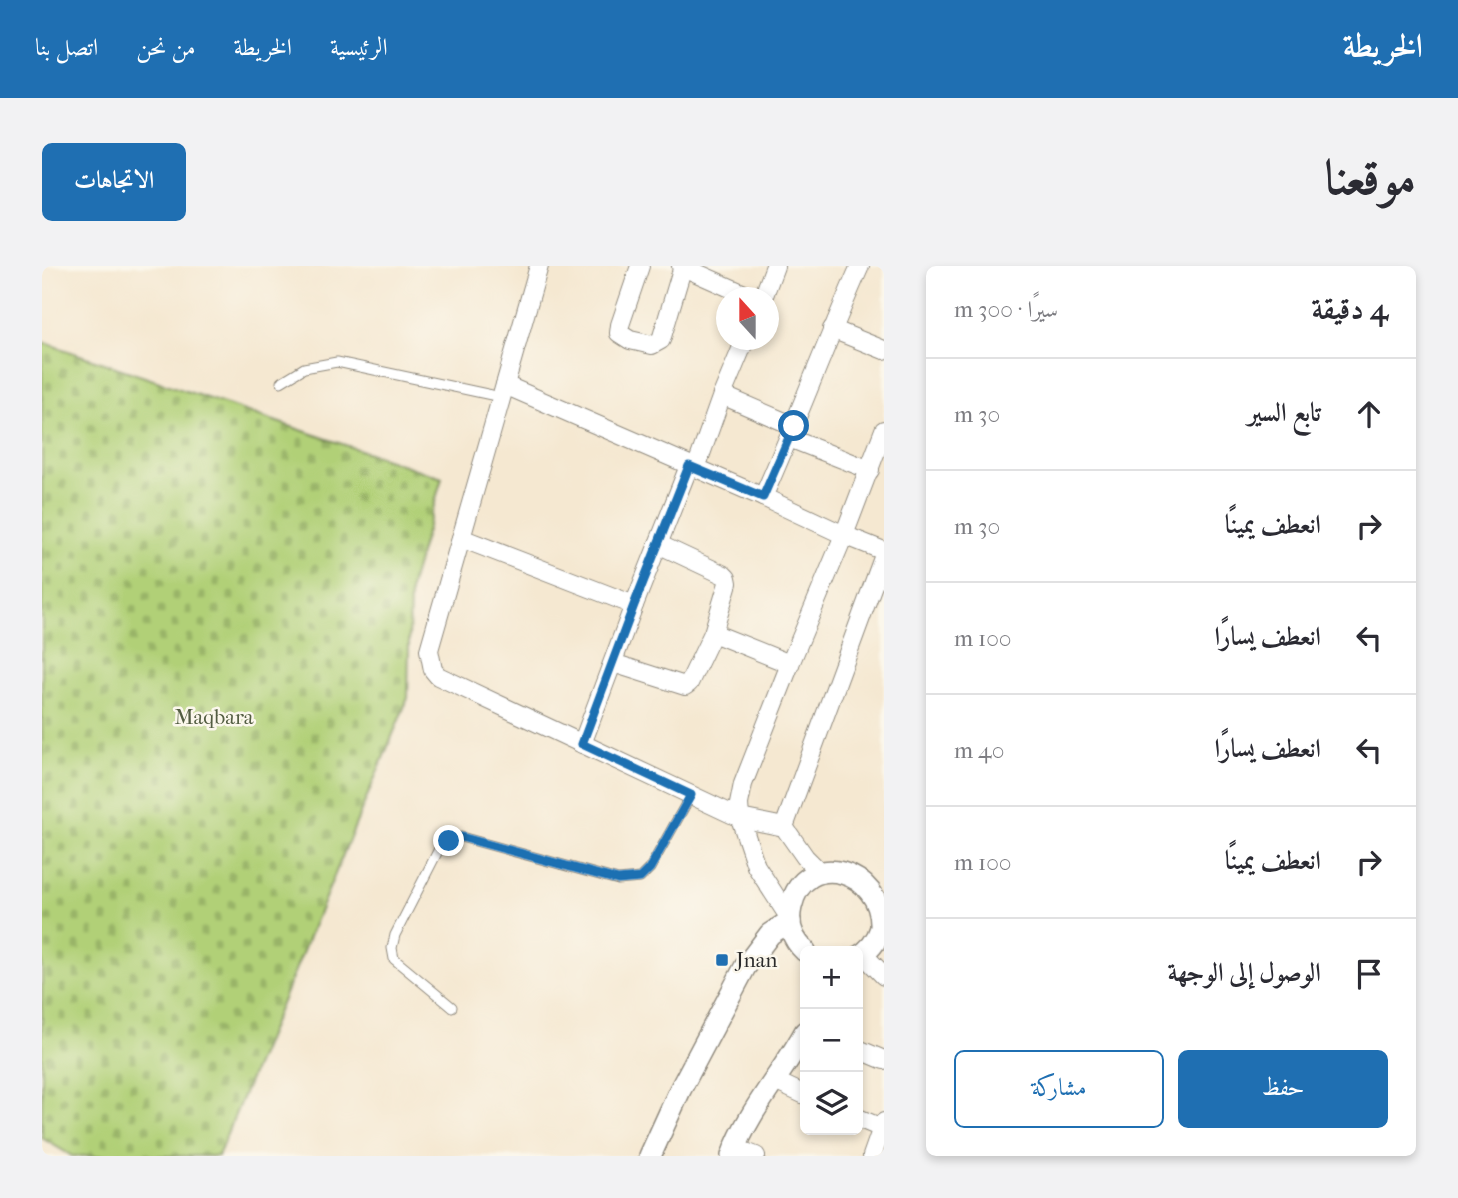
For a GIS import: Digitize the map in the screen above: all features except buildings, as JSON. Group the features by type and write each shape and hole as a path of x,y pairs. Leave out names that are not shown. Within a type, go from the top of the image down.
{"street":[{"path":"539,266 429,650 433,670 438,676 740,818 784,827 805,857 821,873"},
{"path":"640,266 620,325 619,333 630,340 652,345 661,340 682,266 729,287"},
{"path":"767,287 775,266"},
{"path":"763,497 860,266"},
{"path":"832,329 884,350"},
{"path":"582,744 634,605 741,350"},
{"path":"503,391 693,467 884,553 784,827"},
{"path":"722,395 870,470"},
{"path":"801,946 789,919 756,866 740,818 739,804 743,784 884,430"},
{"path":"460,538 634,605"},
{"path":"613,663 685,686 690,683 713,633 728,583 727,578 659,544"},
{"path":"713,633 790,664"},
{"path":"650,1156 680,1090 745,967 770,934 789,919 795,895 810,878 834,870 848,872 860,877 881,897 882,923 870,947 884,976"},
{"path":"755,1156 734,1152 745,1125 800,1041"},
{"path":"863,1051 884,1060"},
{"path":"775,1082 800,1093"},
{"path":"863,1120 883,1127 872,1156"}],"lane":[{"path":"281,382 304,368 337,362 503,391"},
{"path":"452,1007 394,959 392,948 395,935 441,845 461,837 618,880 640,878 650,868 691,795"}],"green space":[{"name":"Maqbara","path":"42,342 442,478 410,588 408,698 218,1156 72,1156 42,1138"}],"place":[{"name":"Jnan","path":"722,960"}],"route":[{"path":"449,841 461,837 618,880 640,878 650,868 691,795 582,744 689,466 763,497 794,426"}]}
